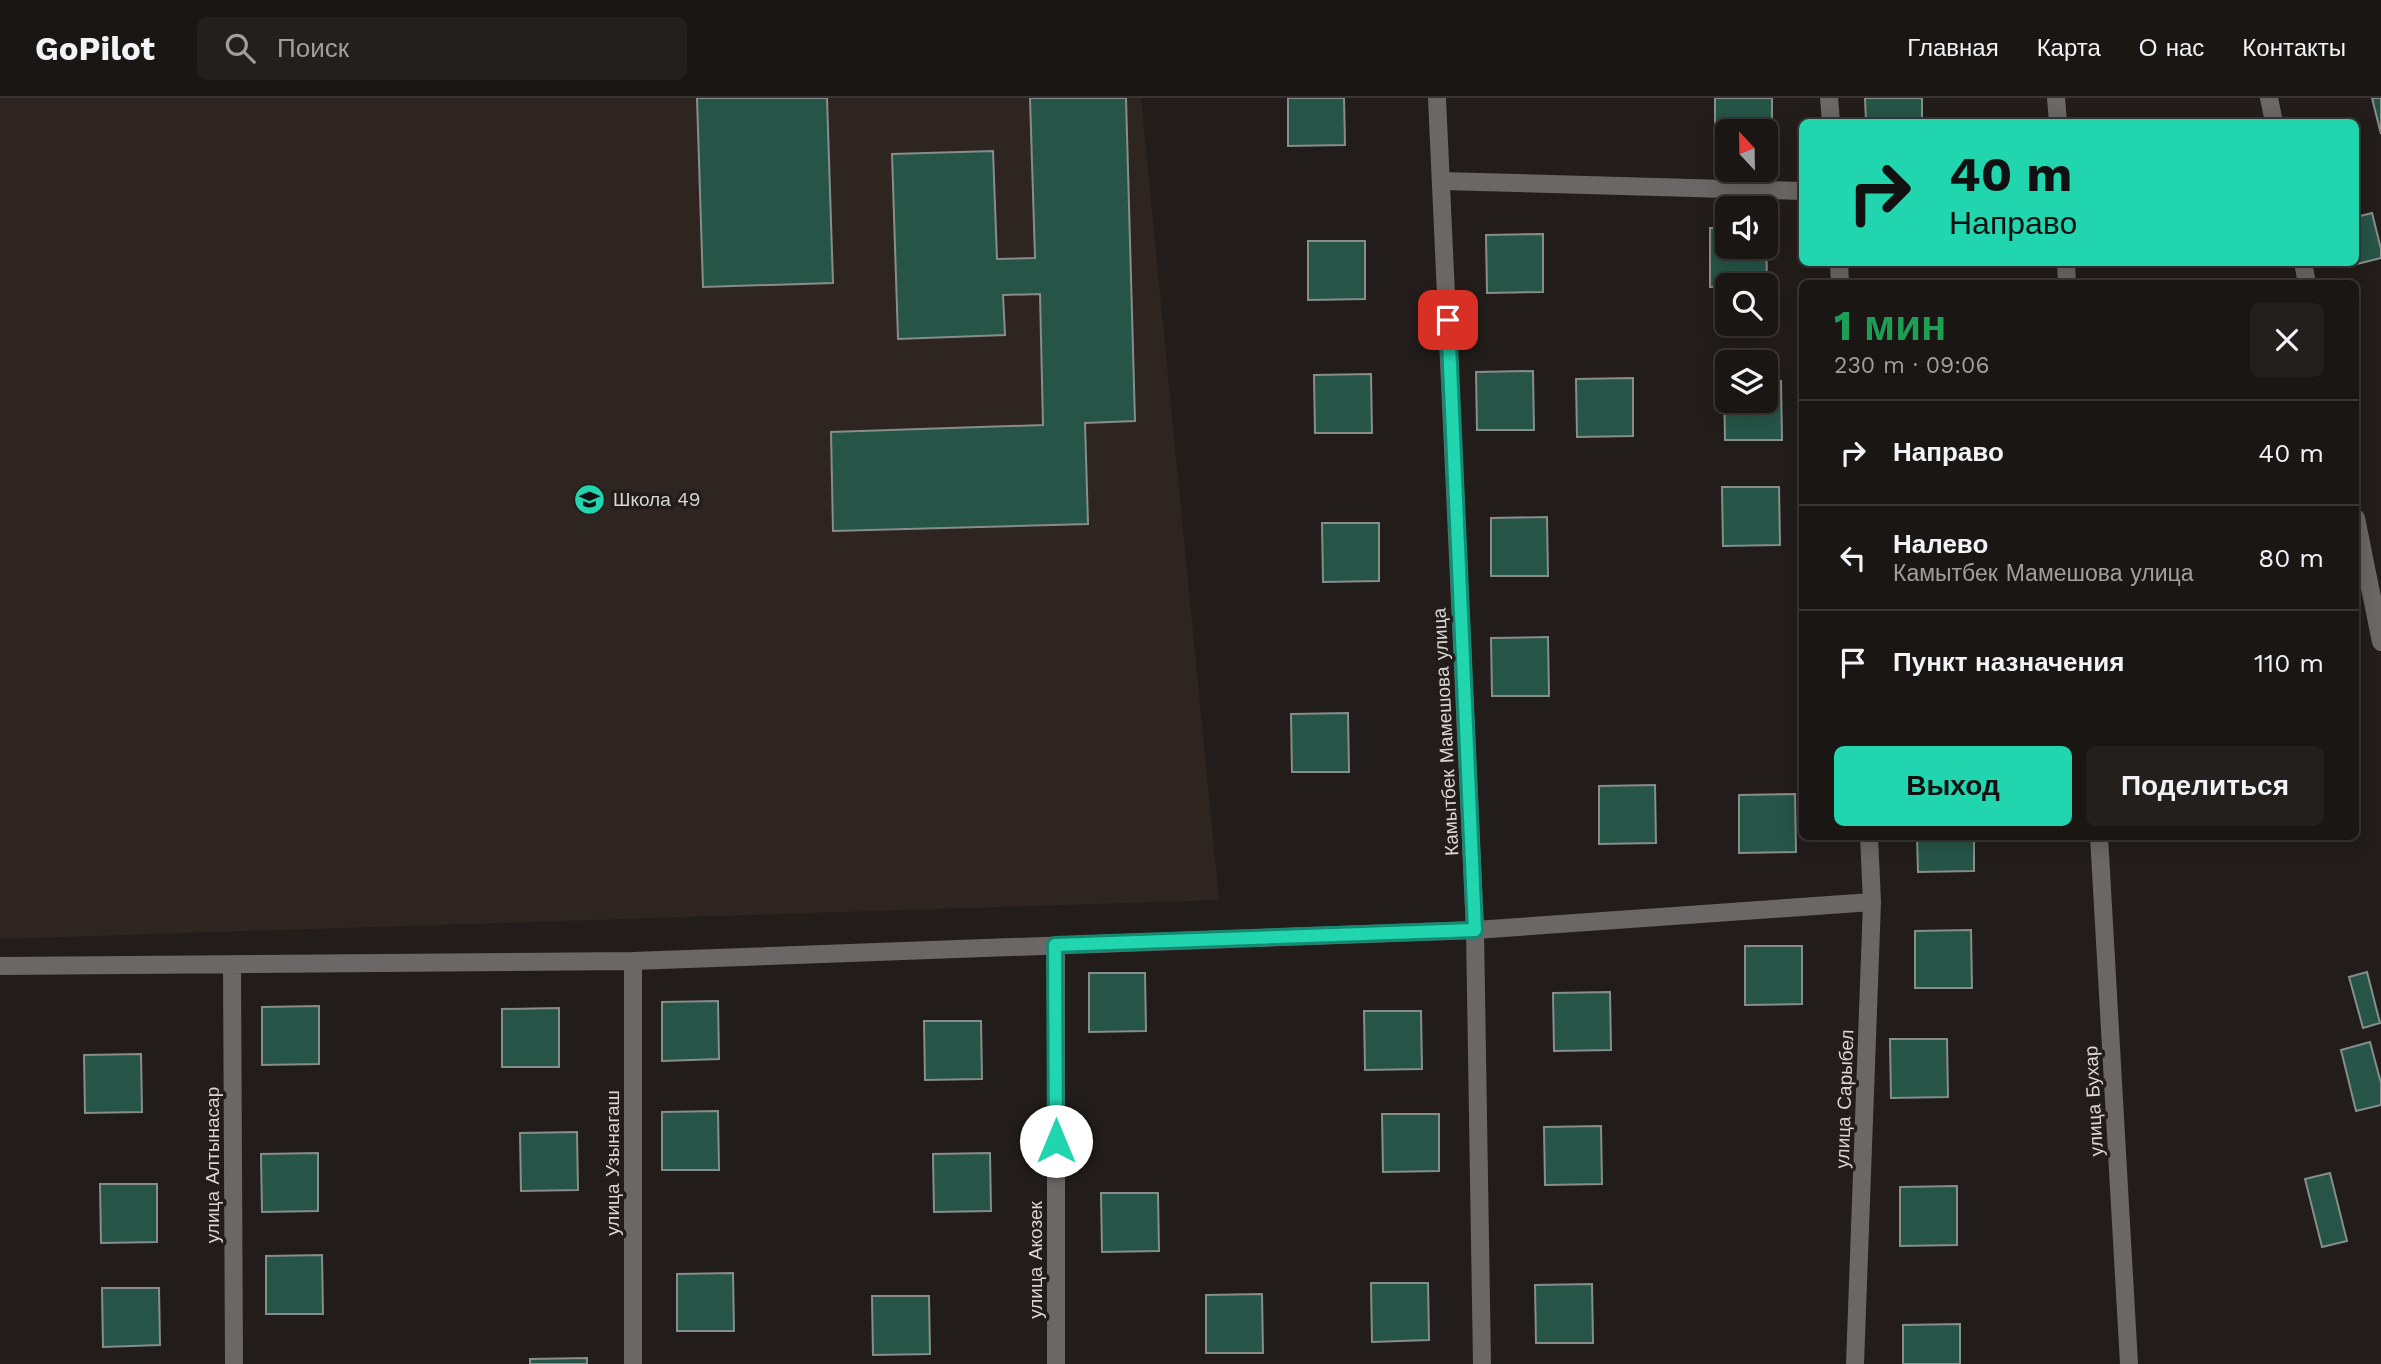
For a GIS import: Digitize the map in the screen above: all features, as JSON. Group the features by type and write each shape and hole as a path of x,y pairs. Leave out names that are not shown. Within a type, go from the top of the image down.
{"street":[{"name":"Камытбек Мамешова улица","path":"1437,98 1475,930 1482,1364"},
{"path":"1829,98 1831,119"},
{"path":"2056,98 2058,119"},
{"path":"2269,98 2273,119"},
{"path":"1442,181 1799,191"},
{"path":"2359,533 2381,642"},
{"name":"улица Сарыбел","path":"1855,1364 1872,902 1869,840"},
{"name":"улица Бухар","path":"2099,840 2129,1364"},
{"path":"0,966 633,961 1475,930 1872,902"},
{"name":"улица Акозек","path":"1055,945 1056,1364"},
{"name":"улица Узынагаш","path":"633,961 633,1364"},
{"name":"улица Алтынасар","path":"232,965 234,1364"}],"shaded area":[{"name":"Школа 49","path":"0,98 1141,98 1219,900 0,939"}],"building":[{"path":"697,98 827,98 833,283 703,287"},
{"path":"1030,98 1126,98 1135,421 1085,423 1088,524 833,531 831,432 1043,425 1040,294 1003,295 1005,335 898,339 892,154 993,151 997,259 1035,258"},
{"path":"1288,98 1344,98 1345,145 1288,146"},
{"path":"1715,98 1772,98 1772,119 1715,119"},
{"path":"1865,98 1922,98 1922,119 1866,119"},
{"path":"2372,98 2381,98 2381,134"},
{"path":"2372,213 2381,258 2359,264 2359,216"},
{"path":"1710,228 1715,228 1715,259 1767,259 1767,273 1715,273 1715,287 1710,287"},
{"path":"1543,234 1543,292 1487,293 1486,235"},
{"path":"1308,241 1365,241 1365,299 1308,300"},
{"path":"1533,371 1534,430 1477,430 1476,372"},
{"path":"1371,374 1372,433 1315,433 1314,375"},
{"path":"1633,378 1633,436 1577,437 1576,379"},
{"path":"1778,381 1781,381 1782,440 1725,440 1725,413 1778,413"},
{"path":"1722,487 1779,487 1780,545 1723,546"},
{"path":"1547,517 1548,576 1491,576 1491,518"},
{"path":"1322,523 1379,523 1379,581 1323,582"},
{"path":"1548,637 1549,696 1492,696 1491,638"},
{"path":"1348,713 1349,772 1292,772 1291,714"},
{"path":"1655,785 1656,843 1599,844 1599,786"},
{"path":"1795,794 1796,852 1739,853 1739,795"},
{"path":"1917,840 1974,840 1974,871 1918,872"},
{"path":"1971,930 1972,988 1915,988 1915,931"},
{"path":"1745,946 1802,946 1802,1004 1745,1005"},
{"path":"2367,972 2380,1023 2363,1028 2349,977"},
{"path":"1089,973 1145,973 1146,1031 1089,1032"},
{"path":"1610,992 1611,1050 1554,1051 1553,993"},
{"path":"718,1001 719,1059 662,1061 662,1002"},
{"path":"319,1006 319,1064 262,1065 262,1007"},
{"path":"559,1008 559,1067 502,1067 502,1009"},
{"path":"1364,1011 1421,1011 1422,1069 1365,1070"},
{"path":"924,1021 981,1021 982,1079 925,1080"},
{"path":"1890,1039 1947,1039 1948,1097 1891,1098"},
{"path":"2370,1042 2381,1083 2381,1105 2356,1111 2341,1050"},
{"path":"141,1054 142,1112 85,1113 84,1055"},
{"path":"718,1111 719,1170 662,1170 662,1112"},
{"path":"1382,1114 1439,1114 1439,1171 1383,1172"},
{"path":"1601,1126 1602,1184 1545,1185 1544,1127"},
{"path":"577,1132 578,1190 521,1191 520,1133"},
{"path":"318,1153 318,1211 262,1212 261,1154"},
{"path":"990,1153 991,1211 934,1212 933,1154"},
{"path":"2330,1173 2347,1241 2322,1247 2305,1179"},
{"path":"100,1184 157,1184 157,1242 101,1243"},
{"path":"1957,1186 1957,1245 1900,1246 1900,1187"},
{"path":"1101,1193 1158,1193 1159,1251 1102,1252"},
{"path":"322,1255 323,1314 266,1314 266,1256"},
{"path":"733,1273 734,1331 677,1331 677,1274"},
{"path":"1371,1283 1428,1283 1429,1340 1372,1342"},
{"path":"1592,1284 1593,1343 1536,1343 1535,1285"},
{"path":"102,1288 159,1288 160,1345 103,1347"},
{"path":"1262,1294 1263,1353 1206,1353 1206,1295"},
{"path":"872,1296 929,1296 930,1354 873,1355"},
{"path":"1960,1324 1960,1364 1903,1364 1903,1325"},
{"path":"587,1358 587,1364 530,1364 530,1359"}],"place":[{"name":"Школа 49","path":"590,499"}],"route":[{"path":"1056,1141 1055,945 1475,930 1448,320"}]}
